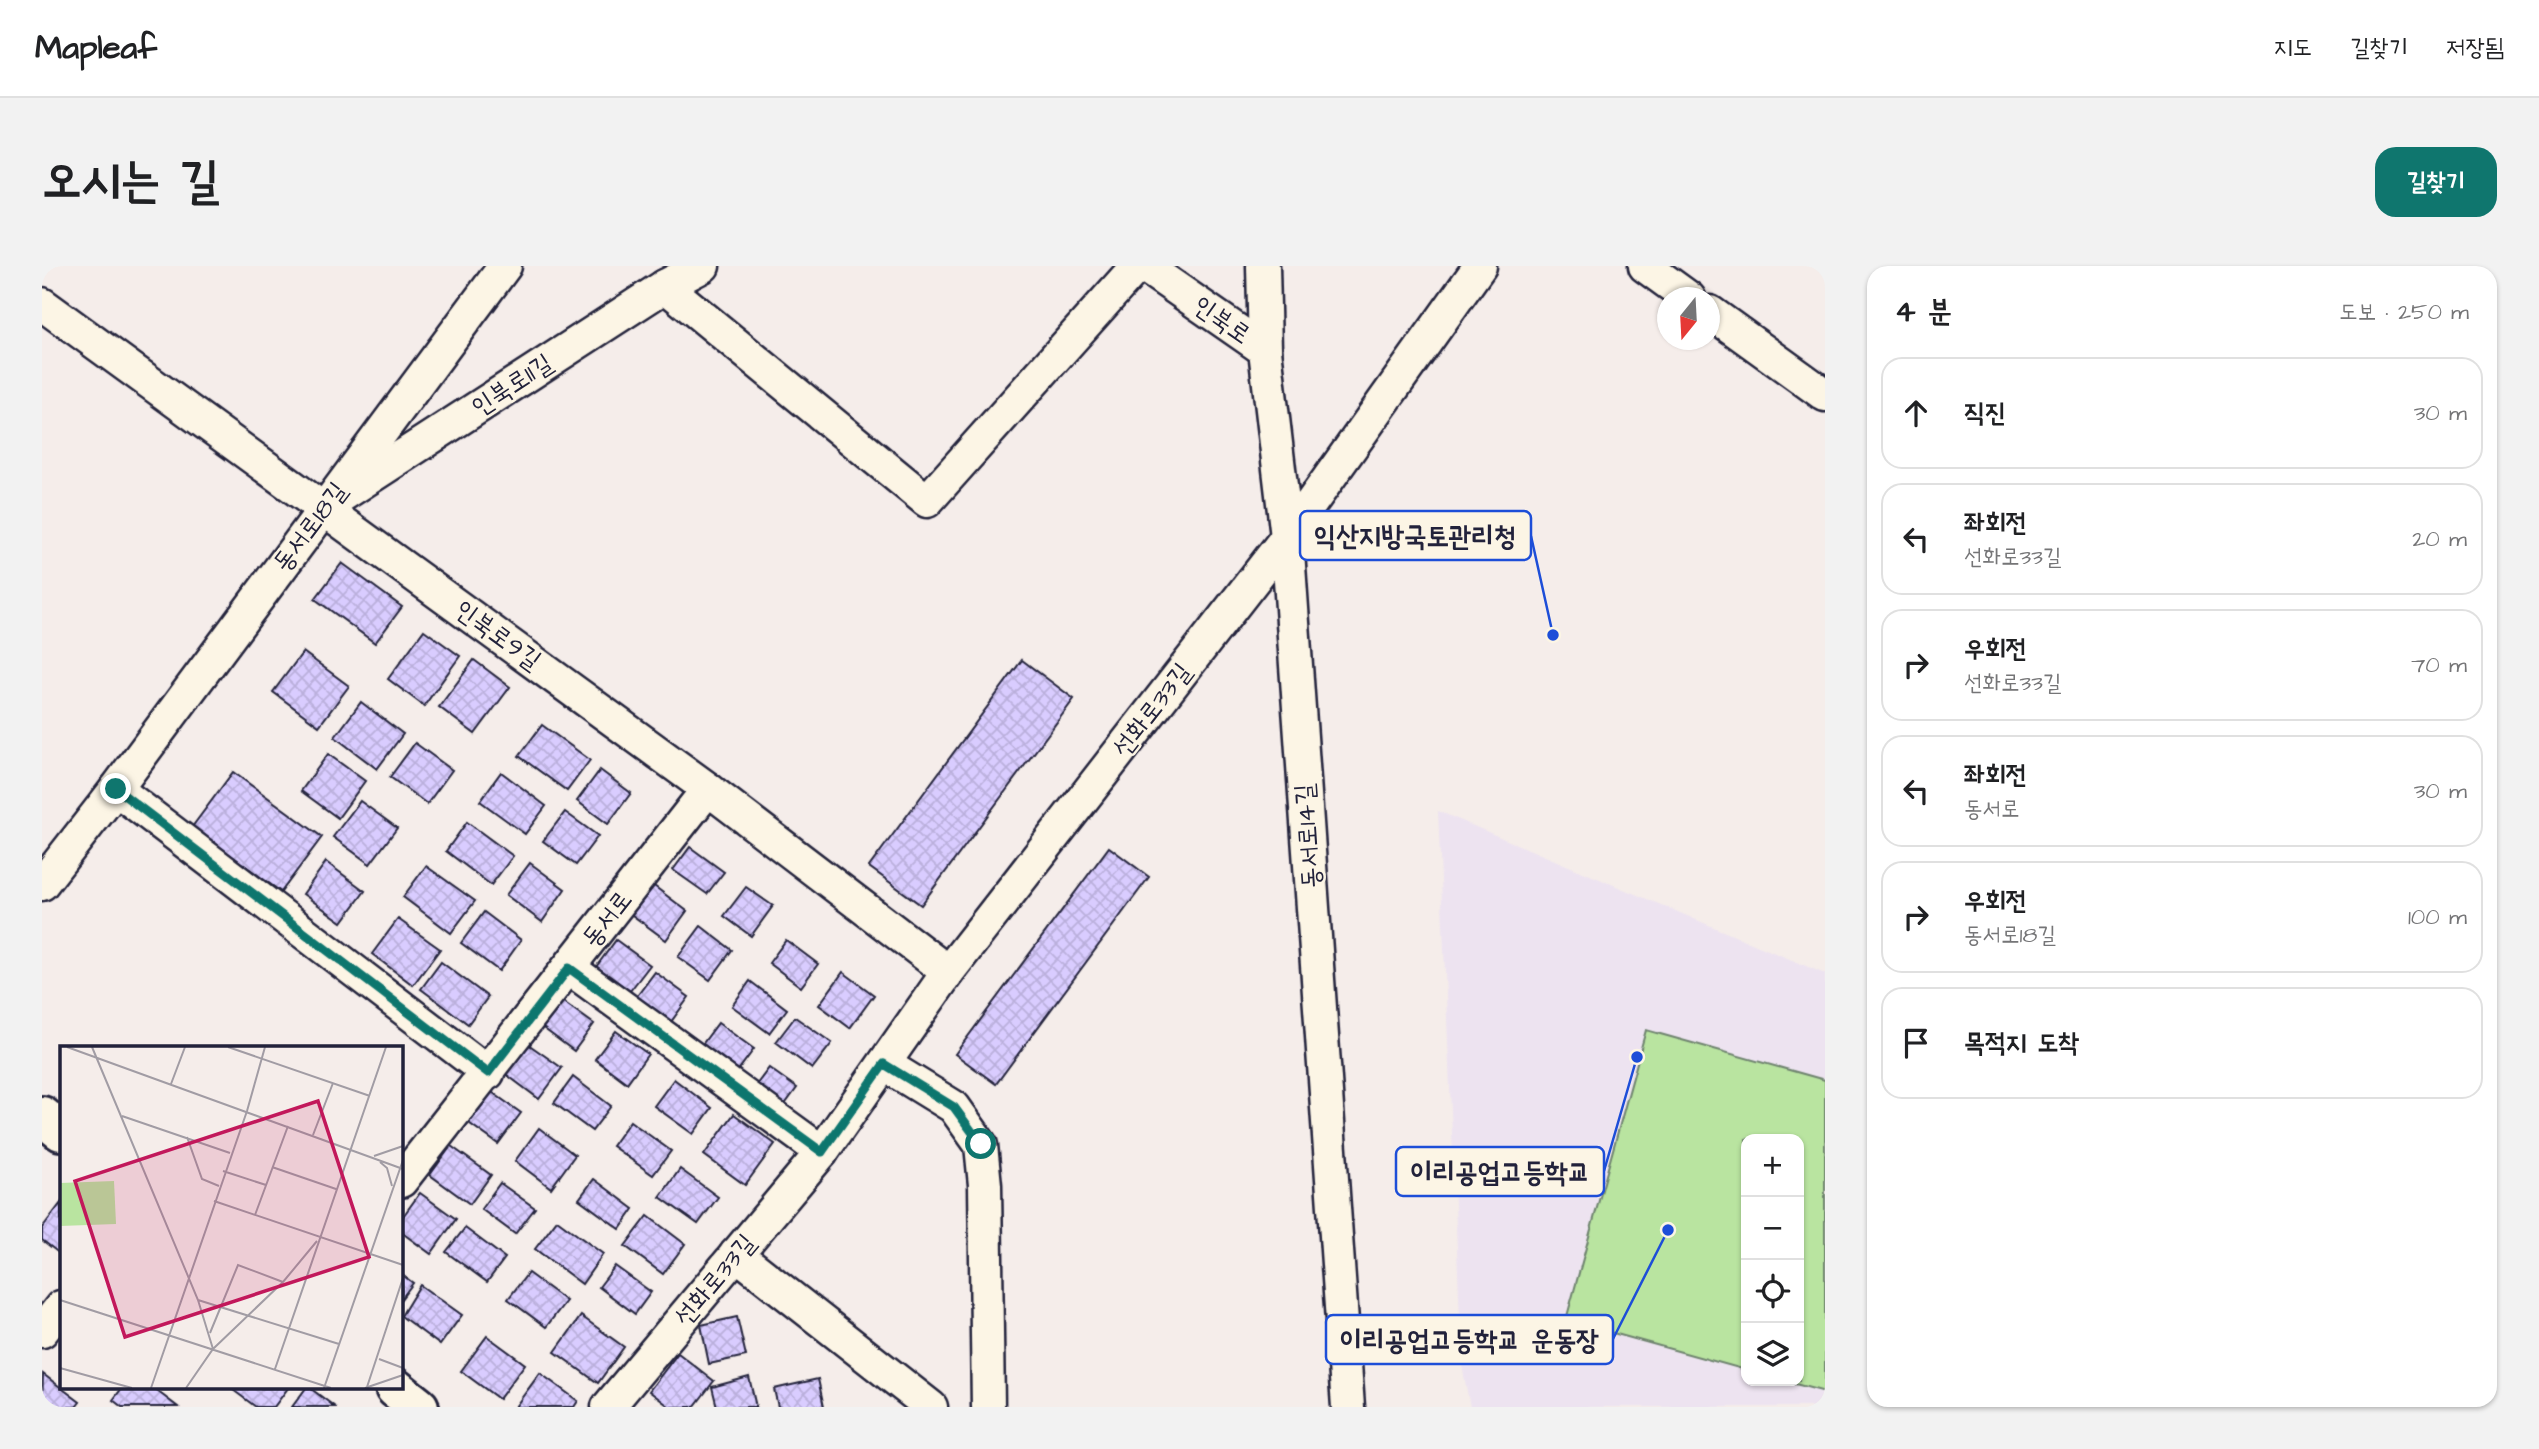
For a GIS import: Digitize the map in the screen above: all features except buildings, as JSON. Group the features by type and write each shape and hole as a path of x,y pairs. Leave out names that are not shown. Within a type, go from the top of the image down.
{"street":[{"name":"동서로18길","path":"42,884 116,789 505,266"},
{"name":"인북로11길","path":"324,507 665,286 703,266"},
{"path":"665,286 927,501 1137,266"},
{"name":"인북로","path":"1144,266 1265,350"},
{"name":"동서로14길","path":"1263,266 1265,350 1287,537 1348,1407"},
{"name":"선화로33길","path":"608,1407 822,1152 948,972 1287,537 1480,266"},
{"path":"1645,266 1674,287"},
{"name":"인북로9길","path":"42,304 708,789 948,972"},
{"path":"1720,319 1825,395"},
{"path":"116,789 488,1073"},
{"name":"동서로","path":"402,1180 708,789"},
{"path":"569,968 822,1152"},
{"path":"884,1064 954,1107 981,1144 985,1185 988,1407"},
{"path":"42,1116 60,1130"},
{"path":"736,1254 931,1407"},
{"path":"42,1331 60,1308"},
{"path":"398,1390 419,1407"}],"shaded area":[{"path":"1438,811 1825,974 1825,1407 1470,1407 1462,1365"}],"green space":[{"path":"1646,1030 1825,1080 1825,1392 1803,1386 1804,1134 1741,1134 1741,1369 1566,1320"}],"place":[{"name":"익산지방국토관리청","path":"1553,635"},
{"name":"이리공업고등학교","path":"1637,1057"},
{"name":"이리공업고등학교 운동장","path":"1668,1230"}],"route":[{"path":"116,789 488,1073 569,968 822,1152 884,1064 954,1107 981,1144"}]}
